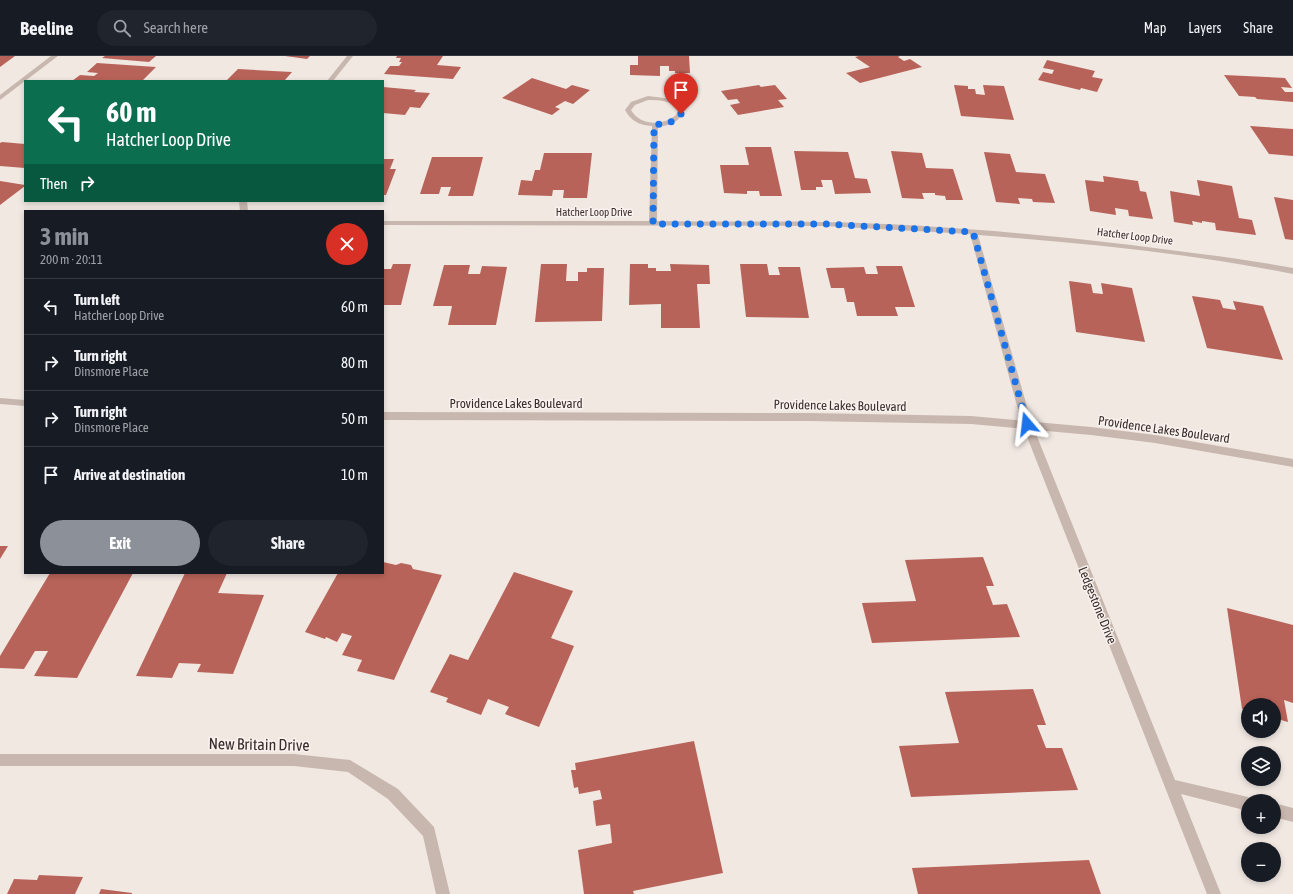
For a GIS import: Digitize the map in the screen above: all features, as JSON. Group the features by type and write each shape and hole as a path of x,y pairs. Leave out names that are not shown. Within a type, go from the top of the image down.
{"street":[{"path":"0,98 56,56"},
{"path":"331,80 350,56"},
{"path":"656,98 672,101 680,109 681,114 678,118 668,123 654,125 632,119 628,110 630,106 640,100 656,98"},
{"path":"653,224 654,125"},
{"name":"Hatcher Loop Drive","path":"384,223 824,224 973,232 1079,241 1178,253 1293,271"},
{"path":"973,232 1027,424"},
{"path":"0,401 24,403"},
{"name":"Providence Lakes Boulevard","path":"384,416 864,418 971,420 1027,424 1155,439 1293,463"},
{"name":"Ledgestone Drive","path":"1027,424 1214,894"},
{"name":"New Britain Drive","path":"0,760 294,760 350,766 393,794 429,832 443,894"},
{"path":"1170,785 1241,802"},
{"path":"1281,812 1293,815"}],"building":[{"path":"0,56 15,56 0,67"},
{"path":"105,56 156,56 149,62 102,58"},
{"path":"285,56 310,56 307,59"},
{"path":"397,56 443,56 437,65 461,67 453,79 384,74 390,66 399,66 402,62 399,62 401,58 396,58"},
{"path":"638,56 689,56 690,73 675,73 675,71 669,71 669,66 660,66 660,76 630,75 630,65 638,65"},
{"path":"900,56 898,57 904,61 910,59 922,67 860,83 846,73 870,67 855,57"},
{"path":"1047,60 1095,71 1092,77 1103,79 1097,92 1081,88 1080,90 1038,80 1043,72 1052,74 1054,70 1043,68"},
{"path":"97,63 156,67 143,80 73,80 80,75 94,76 98,73 87,72"},
{"path":"238,69 292,72 285,80 227,80"},
{"path":"1224,75 1285,78 1292,88 1281,87 1285,92 1293,92 1293,102 1239,96"},
{"path":"532,78 566,89 572,85 590,90 573,104 565,101 555,107 560,109 552,115 502,98"},
{"path":"759,85 761,87 775,85 787,99 778,100 784,107 738,115 730,105 740,103 737,99 728,100 721,91"},
{"path":"954,85 968,86 968,89 975,89 976,94 985,95 983,85 1004,86 1014,120 961,116"},
{"path":"384,87 430,93 420,108 410,107 405,115 384,113"},
{"path":"1250,126 1293,129 1293,156 1269,154"},
{"path":"0,143 24,144 24,168 0,166"},
{"path":"745,147 771,147 782,196 760,196 759,191 747,191 747,194 724,193 720,165 749,165"},
{"path":"794,151 848,152 855,178 867,179 871,193 835,194 832,180 821,180 823,187 816,187 816,190 801,190"},
{"path":"891,151 922,153 926,168 953,169 963,200 946,200 945,196 935,195 935,193 922,193 924,199 902,198"},
{"path":"984,152 1010,154 1016,172 1045,174 1055,203 1033,202 1032,199 1018,198 1020,204 996,202"},
{"path":"544,153 592,153 587,198 563,198 564,190 553,190 552,196 518,195 521,180 532,181 535,170 540,170"},
{"path":"432,157 483,157 473,196 448,196 451,187 441,187 439,194 420,194"},
{"path":"384,159 394,159 390,169 396,169 386,195 384,195"},
{"path":"1103,176 1138,181 1140,191 1146,192 1153,219 1129,216 1128,210 1115,208 1116,215 1090,211 1085,180 1104,182"},
{"path":"1197,180 1232,186 1239,218 1252,220 1256,235 1216,230 1215,223 1192,221 1193,225 1174,222 1170,191 1200,196"},
{"path":"0,181 24,185 24,187 0,205"},
{"path":"1274,197 1293,200 1293,240 1285,239"},
{"path":"393,264 411,264 401,305 384,305 384,269 391,269"},
{"path":"541,264 567,264 566,281 578,281 578,272 587,272 587,268 604,268 602,321 535,322"},
{"path":"630,264 648,264 648,268 656,268 656,271 671,271 670,264 709,265 710,284 697,284 700,328 661,328 661,304 629,305"},
{"path":"740,264 767,264 769,275 780,275 778,267 800,267 809,318 746,317"},
{"path":"444,265 470,265 468,274 480,274 482,266 507,267 496,325 448,325 452,306 433,306"},
{"path":"876,266 902,266 915,307 895,307 898,316 857,316 854,302 847,302 844,288 831,288 826,268 864,267 866,274 878,274"},
{"path":"1069,281 1091,284 1093,293 1103,294 1101,283 1132,288 1145,342 1076,332"},
{"path":"1192,296 1220,300 1223,308 1236,310 1233,301 1263,306 1283,360 1207,348"},
{"path":"0,546 8,546 0,559"},
{"path":"983,557 994,586 986,586 993,605 1007,604 1020,637 872,643 862,603 916,601 905,560"},
{"path":"384,562 396,565 401,563 411,565 413,569 442,575 394,680 357,671 362,660 342,655 352,636 342,633 337,642 326,637 325,639 305,632 337,574 384,574"},
{"path":"514,572 573,591 551,638 574,646 539,727 505,714 509,707 488,699 481,715 446,702 448,698 430,692 450,654 468,660"},
{"path":"49,574 132,574 77,678 34,676 48,651 35,651 24,669 0,668 0,656"},
{"path":"185,574 227,574 218,593 264,595 233,674 197,672 201,664 179,663 172,678 136,676"},
{"path":"1227,608 1293,625 1293,703 1284,700 1288,722 1281,720 1281,698 1241,698 1241,702"},
{"path":"1033,689 1046,725 1037,725 1046,748 1062,748 1078,790 911,797 899,746 959,743 945,692"},
{"path":"694,741 723,873 633,891 634,894 584,894 578,850 612,843 610,824 596,826 593,801 602,799 600,790 579,794 578,787 574,788 571,770 576,770 575,763"},
{"path":"1089,860 1101,894 918,894 912,868"},
{"path":"39,875 83,877 75,894 7,894 14,879 37,880"},
{"path":"101,889 132,893 132,894 99,894"}],"route":[{"path":"681,114 678,118 671,122 654,125 653,224 824,224 973,232 1027,424"}]}
